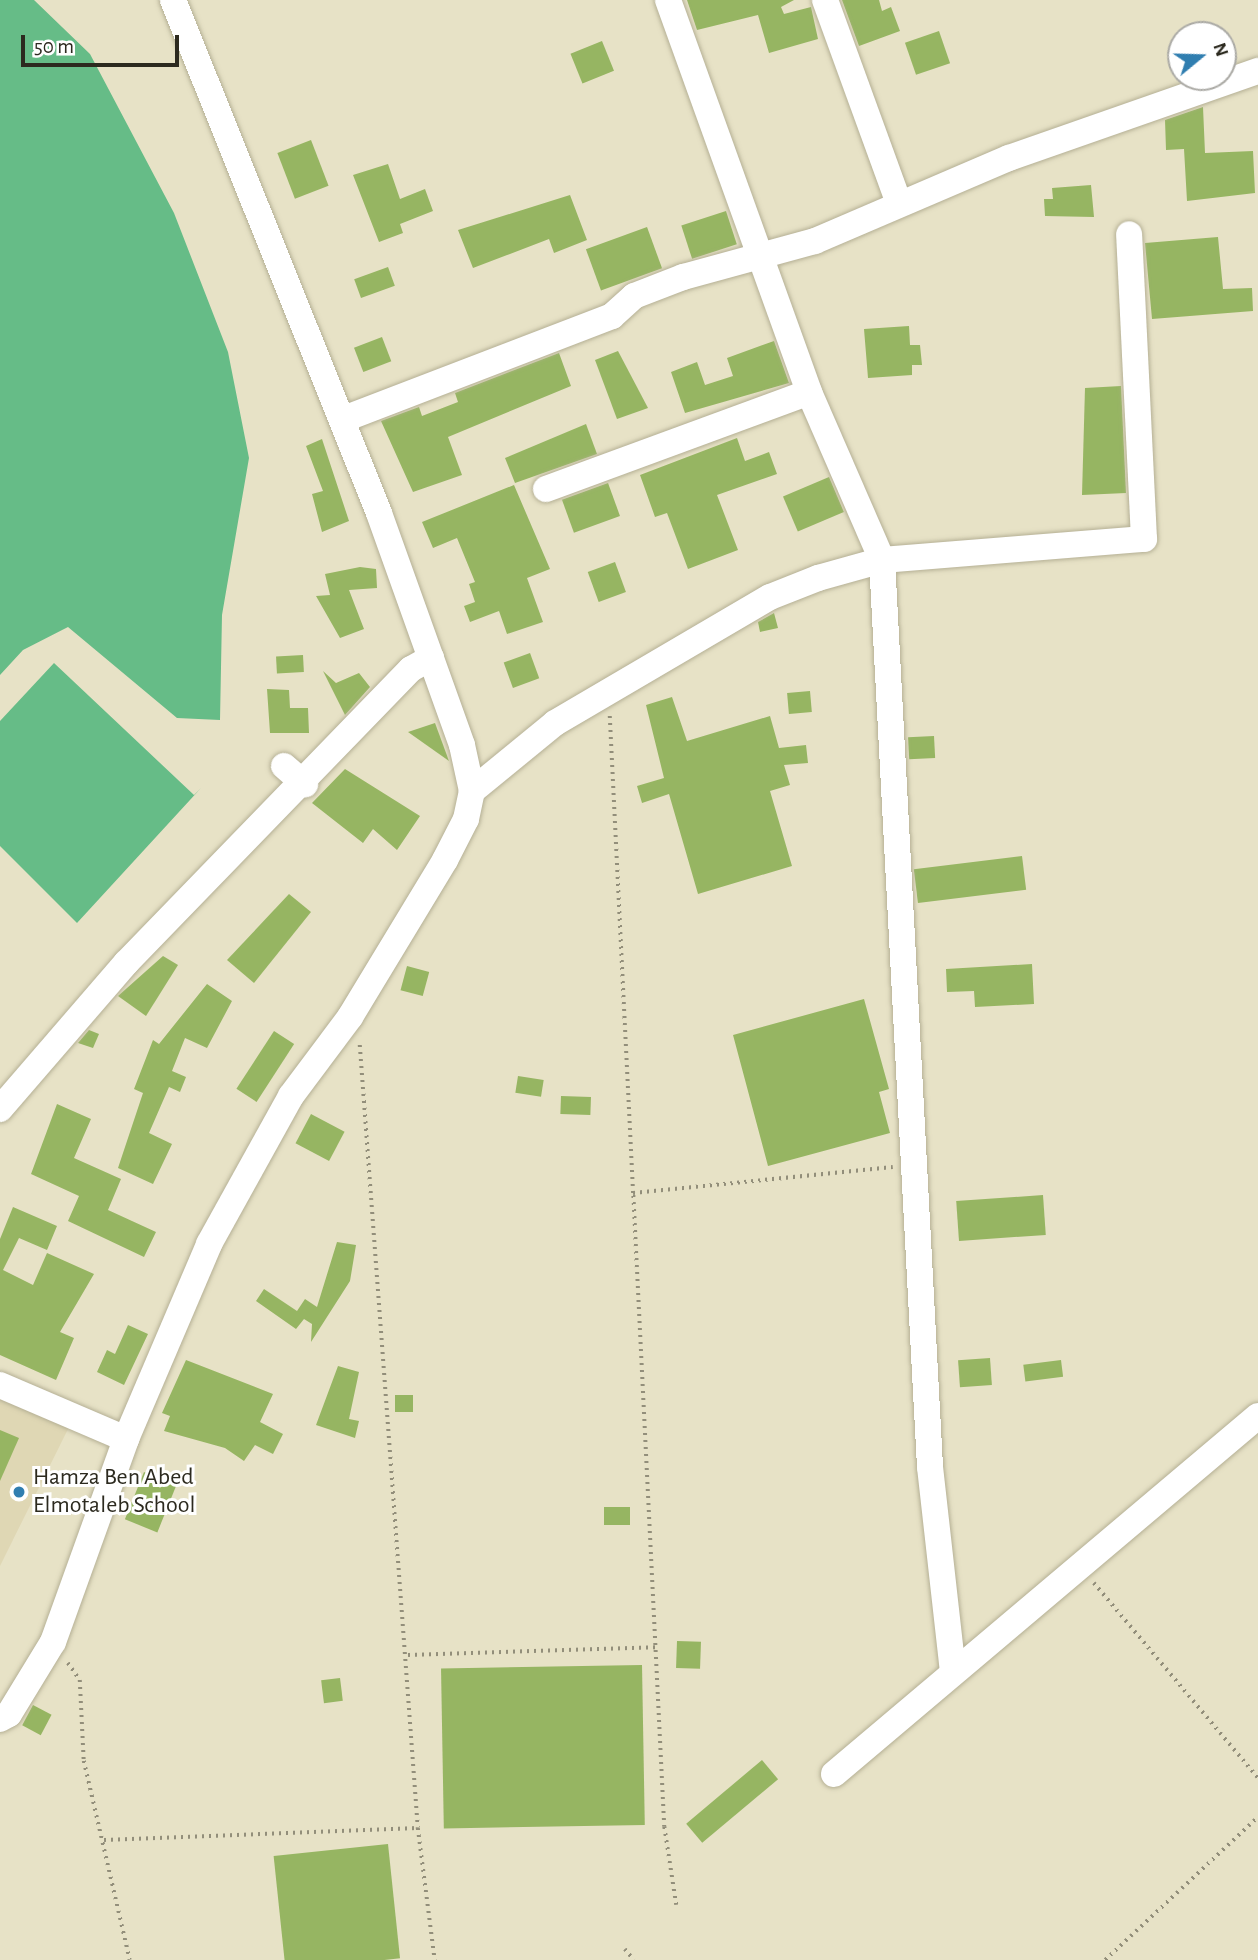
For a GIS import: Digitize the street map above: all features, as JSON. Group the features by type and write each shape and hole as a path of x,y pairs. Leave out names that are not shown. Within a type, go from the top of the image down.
{"street":[{"path":"0,1718 9,1714 53,1642 126,1439 251,1162 350,1017 459,836 472,791 431,658 344,419 173,0"},
{"path":"668,0 809,392 882,560 930,1466 953,1671"},
{"path":"825,0 899,204"},
{"path":"344,419 612,316 634,296 671,282 763,258 1129,113 1258,71"},
{"path":"472,791 555,723 770,597 882,560 1144,539 1129,234"},
{"path":"546,489 809,392"},
{"path":"0,1108 119,970 305,784 411,669 431,658"},
{"path":"285,766 305,784"},
{"path":"0,1385 126,1439"},
{"path":"834,1774 1258,1416"}],"path":[{"path":"609,691 664,1827 676,1905"},
{"path":"350,1017 359,1032 408,1655 418,1828 435,1960"},
{"path":"633,1193 912,1165"},
{"path":"1081,1568 1258,1778"},
{"path":"53,1642 80,1680 84,1760 130,1960"},
{"path":"408,1655 656,1647"},
{"path":"1105,1960 1258,1817"},
{"path":"104,1840 418,1828"},
{"path":"625,1949 634,1960"}],"shaded area":[{"path":"0,0 34,0 90,54 174,213 228,352 249,458 222,615 220,720 177,718 68,627 23,650 0,675"},
{"path":"54,663 194,795 201,788 77,923 0,846 0,721"},
{"name":"Hamza Ben Abed Elmotaleb School","path":"0,1391 74,1417 0,1566"}],"building":[{"path":"687,0 794,0 781,7 784,14 811,7 818,39 769,53 758,15 697,30"},
{"path":"842,0 879,0 882,11 891,7 900,31 859,46"},
{"path":"939,31 950,63 916,75 905,43"},
{"path":"602,41 614,71 582,83 570,54"},
{"path":"1203,107 1205,153 1253,151 1255,193 1187,201 1184,149 1166,150 1165,120"},
{"path":"311,140 329,186 295,199 277,153"},
{"path":"388,164 400,199 425,189 433,211 400,224 403,233 379,242 353,175"},
{"path":"1091,185 1094,217 1045,216 1044,199 1053,199 1052,188"},
{"path":"570,195 587,240 554,253 549,239 473,268 458,230"},
{"path":"726,211 737,244 692,259 681,226"},
{"path":"647,227 662,268 601,291 586,249"},
{"path":"1218,237 1223,289 1252,288 1253,311 1152,319 1145,243"},
{"path":"388,267 395,286 361,298 354,279"},
{"path":"909,326 910,345 920,345 922,365 912,365 912,375 868,378 864,329"},
{"path":"382,337 391,361 363,372 354,348"},
{"path":"774,341 789,383 685,413 671,372 697,362 705,385 733,376 727,358"},
{"path":"618,351 648,408 617,419 595,360"},
{"path":"559,353 571,386 448,437 462,475 413,492 381,421 419,407 422,416 458,402 455,393"},
{"path":"1121,386 1126,493 1082,495 1085,388"},
{"path":"586,424 597,454 515,483 505,458"},
{"path":"737,438 745,461 769,452 777,474 717,495 738,550 688,569 667,513 655,517 640,475"},
{"path":"322,439 349,521 322,532 312,494 323,491 306,446"},
{"path":"829,477 844,512 798,532 783,497"},
{"path":"608,483 620,516 574,533 562,500"},
{"path":"514,485 550,569 527,578 543,622 507,634 499,611 470,622 464,606 475,602 469,584 475,582 457,538 433,548 422,522"},
{"path":"615,562 626,592 599,602 588,572"},
{"path":"360,567 376,569 377,588 349,590 364,629 340,638 316,596 330,595 325,574"},
{"path":"774,613 778,628 760,632 758,622"},
{"path":"530,653 539,678 513,688 504,663"},
{"path":"303,655 304,672 277,673 276,656"},
{"path":"323,671 336,683 359,673 370,687 345,715"},
{"path":"267,689 289,690 290,708 308,708 309,733 270,733"},
{"path":"810,691 812,712 789,714 787,693"},
{"path":"672,697 687,741 770,716 779,748 806,745 808,763 784,765 790,785 770,791 792,866 698,894 669,794 642,803 637,786 664,778 646,705"},
{"path":"435,723 449,761 408,732"},
{"path":"934,736 935,758 909,759 908,737"},
{"path":"345,769 420,816 397,850 373,829 363,843 312,803"},
{"path":"1022,856 1026,890 918,903 914,869"},
{"path":"289,894 311,912 254,983 227,960"},
{"path":"163,956 178,965 146,1016 118,996"},
{"path":"1032,964 1034,1004 975,1007 974,991 947,992 946,969"},
{"path":"407,966 429,972 423,996 401,990"},
{"path":"207,984 232,1001 207,1048 185,1038 172,1071 186,1077 180,1092 169,1087 149,1133 172,1144 153,1184 118,1168 143,1093 134,1089 153,1040 159,1044"},
{"path":"864,999 889,1089 879,1092 890,1133 768,1166 733,1035"},
{"path":"89,1030 99,1034 93,1048 78,1043"},
{"path":"274,1031 294,1044 257,1102 236,1089"},
{"path":"518,1076 544,1080 541,1097 515,1093"},
{"path":"561,1096 591,1097 590,1115 560,1114"},
{"path":"57,1104 91,1119 74,1158 121,1179 108,1210 156,1232 144,1257 68,1221 79,1196 31,1174"},
{"path":"311,1114 345,1132 329,1161 296,1143"},
{"path":"1043,1195 1046,1235 959,1241 956,1201"},
{"path":"13,1207 57,1226 47,1250 19,1238 3,1270 33,1285 47,1253 94,1274 60,1332 74,1338 56,1380 0,1355 0,1239"},
{"path":"337,1242 356,1245 350,1281 311,1342 312,1324 304,1319 296,1329 256,1301 264,1289 297,1311 305,1299 317,1307"},
{"path":"128,1325 148,1334 124,1385 97,1372 107,1350 115,1354"},
{"path":"990,1358 992,1385 960,1387 958,1360"},
{"path":"186,1360 273,1394 260,1422 283,1434 273,1454 255,1445 244,1461 225,1448 164,1431 170,1416 162,1413"},
{"path":"1061,1360 1063,1377 1025,1382 1023,1365"},
{"path":"338,1366 359,1372 349,1419 359,1421 355,1438 316,1425"},
{"path":"395,1395 413,1395 413,1412 395,1412"},
{"path":"0,1430 19,1438 0,1481"},
{"path":"144,1472 176,1485 157,1532 125,1519"},
{"path":"604,1507 630,1507 630,1525 604,1525"},
{"path":"677,1641 701,1642 700,1669 676,1668"},
{"path":"642,1665 645,1825 444,1828 441,1669"},
{"path":"340,1678 343,1701 324,1703 321,1680"},
{"path":"33,1705 52,1715 41,1735 22,1725"},
{"path":"762,1760 778,1779 702,1843 686,1824"},
{"path":"388,1844 400,1958 285,1960 274,1856"}],"place":[{"name":"Hamza Ben Abed Elmotaleb School","path":"19,1492"}]}
